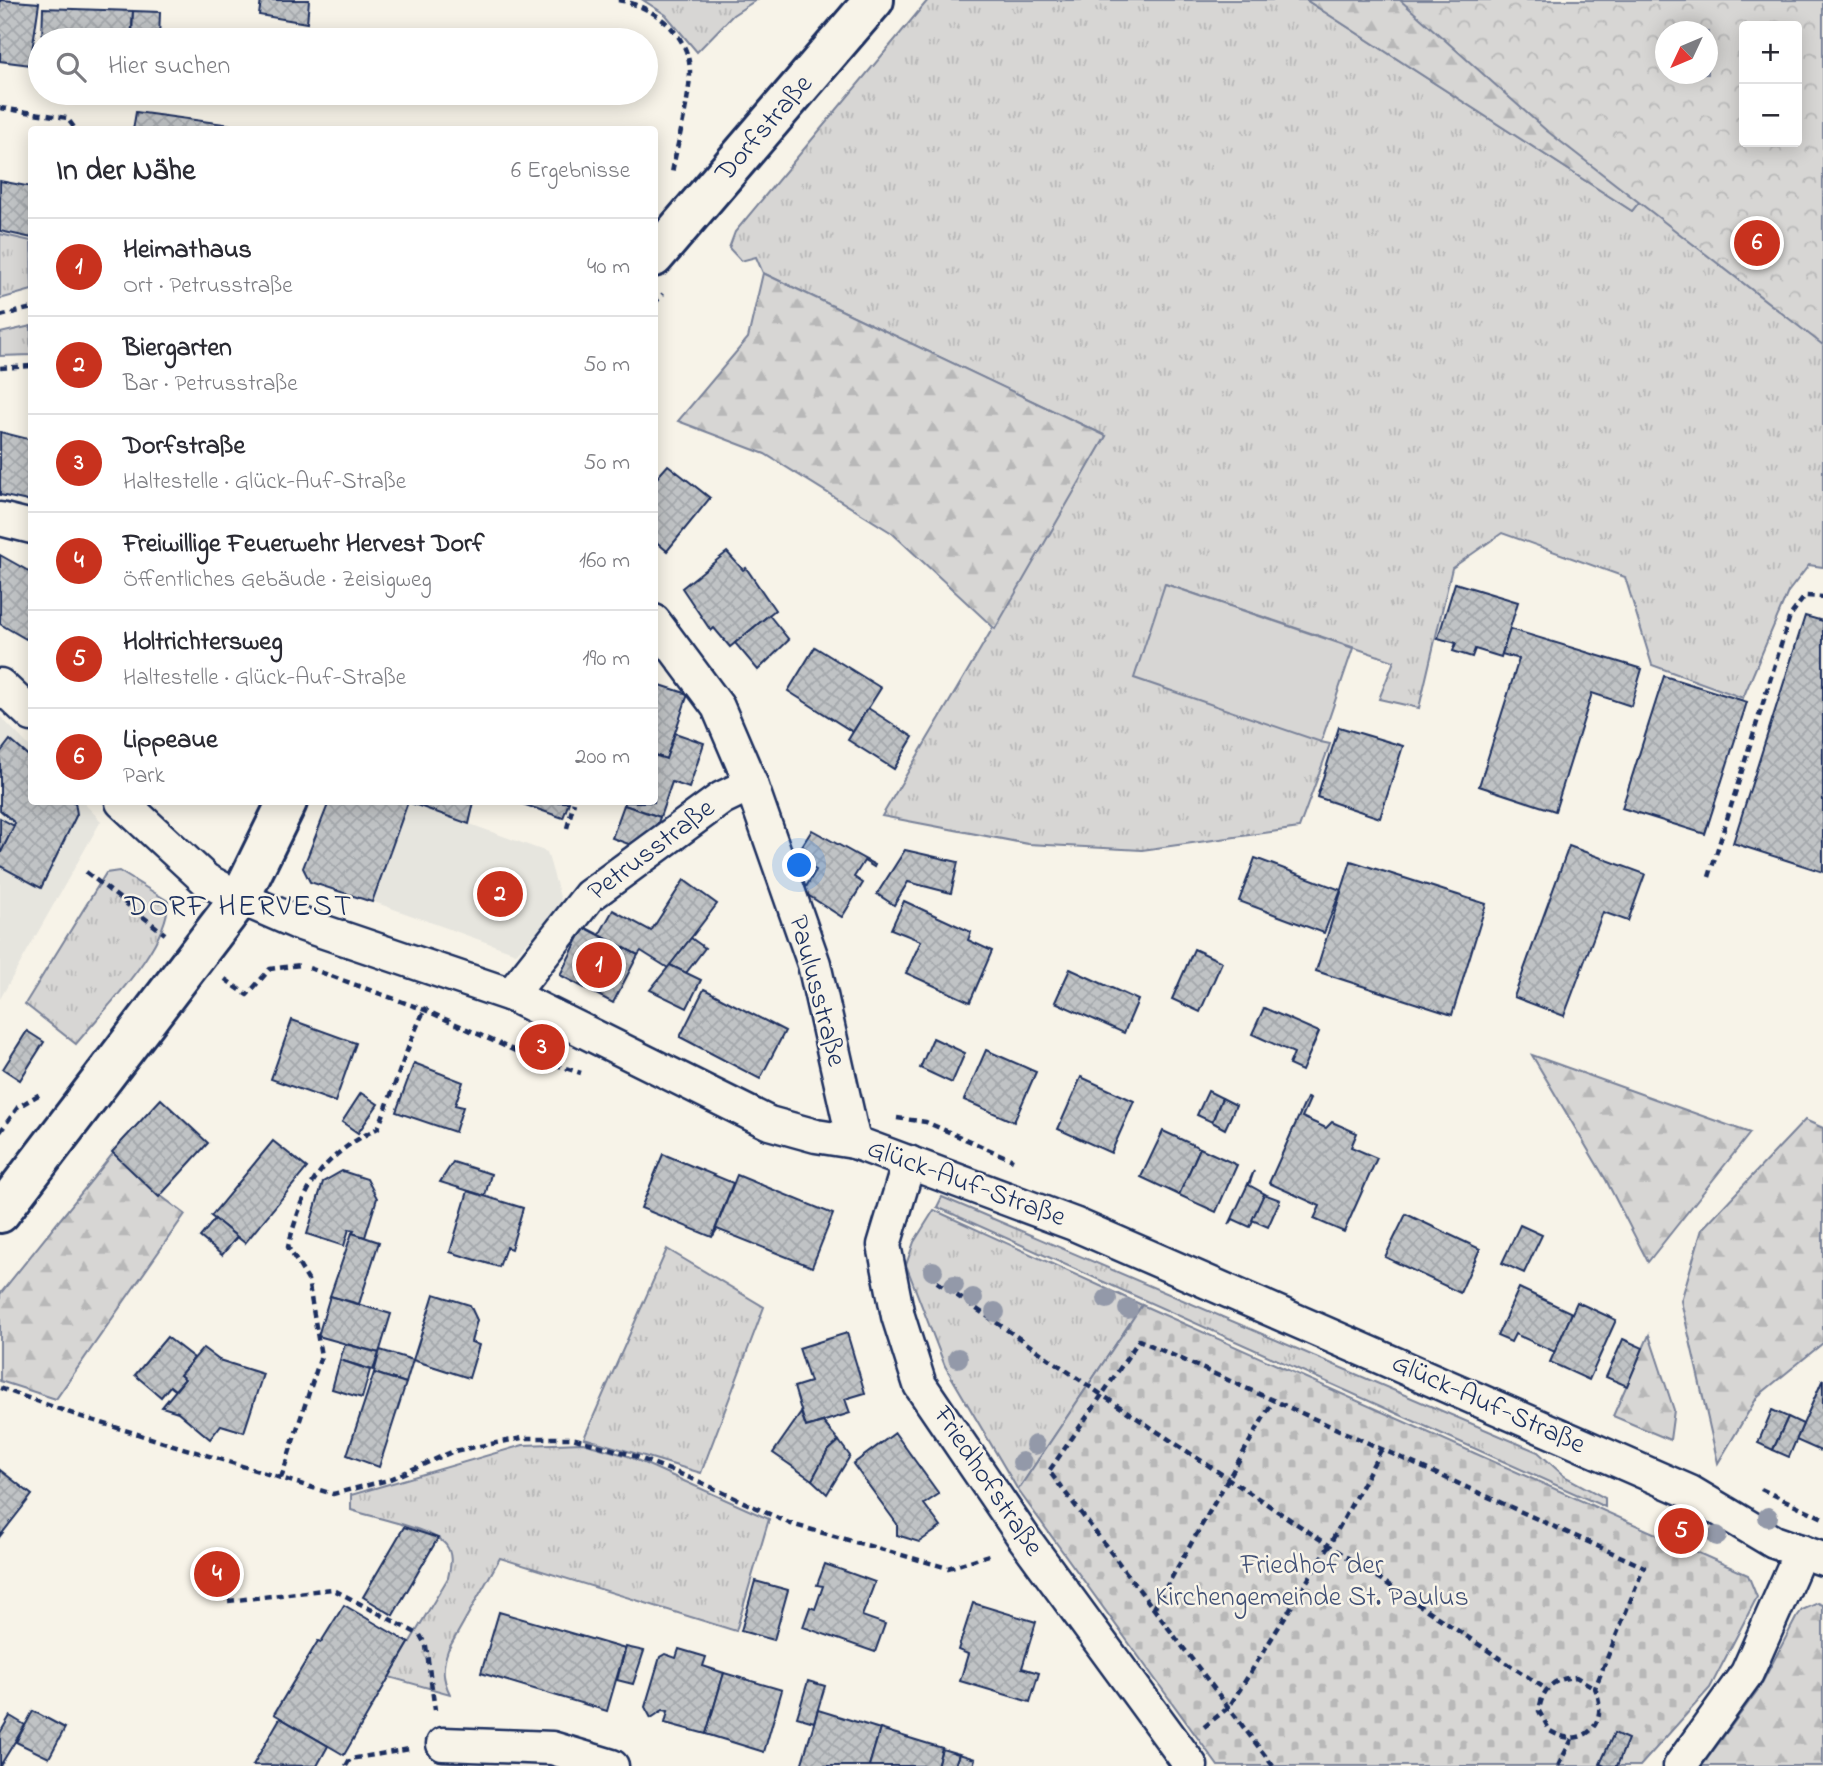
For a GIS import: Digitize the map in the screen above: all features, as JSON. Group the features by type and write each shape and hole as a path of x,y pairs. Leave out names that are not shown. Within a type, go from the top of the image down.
{"street":[{"name":"Dorfstraße","path":"658,252 874,0"},
{"path":"0,519 28,526"},
{"name":"Paulusstraße","path":"658,626 718,707 751,784 814,964 854,1142"},
{"path":"0,685 28,711"},
{"name":"Petrusstraße","path":"511,995 589,896 711,806 751,784"},
{"name":"Glück-Auf-Straße","path":"125,805 206,880 240,898 298,923 511,995 769,1123 816,1136 854,1142 1074,1224 1690,1492 1774,1542 1812,1555"},
{"path":"0,1213 197,958 240,898 286,805"},
{"name":"Friedhofstraße","path":"909,1162 884,1245 898,1316 920,1385 1024,1538 1190,1764"},
{"path":"1680,1766 1747,1673 1812,1555"},
{"path":"443,1744 552,1748 612,1766"}],"path":[{"path":"618,0 654,13 671,27 684,47 690,71 671,180 686,220"},
{"path":"0,108 68,118 73,126"},
{"path":"0,316 28,308"},
{"path":"0,368 28,366"},
{"path":"1709,877 1790,616 1804,596 1823,597"},
{"path":"567,828 573,805"},
{"path":"86,872 247,995 270,970 298,964 425,1010 522,1054 585,1074"},
{"path":"281,1478 321,1356 308,1280 288,1247 298,1208 316,1175 345,1145 378,1128 406,1060 413,1028 425,1010 442,972"},
{"path":"884,1245 1102,1395 1546,1689"},
{"path":"1273,1766 1049,1471 1139,1340 1644,1567 1594,1688"},
{"path":"0,1388 82,1417 333,1494 388,1480 454,1451 523,1438 572,1438 641,1458 791,1524 948,1568 1004,1550 1024,1538"},
{"path":"1153,1610 1273,1401"},
{"path":"1190,1764 1195,1735 1229,1707 1329,1546 1381,1450"},
{"path":"1754,1486 1823,1517"},
{"path":"228,1601 332,1589 420,1635 426,1646 427,1671 443,1744 350,1759 346,1766"},
{"path":"1576,1677 1594,1688 1600,1701 1601,1714 1595,1727 1572,1739 1550,1731 1539,1711 1546,1689 1554,1682 1576,1677"},
{"path":"1558,1766 1572,1739"}],"shaded area":[{"path":"0,716 28,745 28,805 86,805 101,821 0,999"},
{"path":"332,805 474,805 470,824 547,852 563,907 516,953 313,880 307,867"}],"green space":[{"path":"643,0 756,0 733,15 697,52 666,15"},
{"path":"928,0 1306,0 1632,211 1739,75 1739,147 1802,147 1802,21 1823,0 1823,567 1809,565 1788,592 1743,698 1652,665 1625,577 1502,533 1452,568 1419,708 1379,699 1394,661 1165,584 1321,742 1330,744 1299,828 1142,850 1028,844 882,816 1106,436 763,273 756,257 741,261 729,248 735,232"},
{"path":"1306,0 1813,0 1757,21 1739,21 1739,75 1632,211"},
{"path":"1400,0 1823,0 1823,345 1547,131"},
{"path":"0,234 28,240 28,291 0,299"},
{"path":"763,273 1106,436 995,629 892,533 765,454 678,421 748,338"},
{"path":"28,327 28,355 0,356 0,333"},
{"path":"1165,584 1353,648 1321,742 1134,678"},
{"path":"119,871 168,901 165,919 147,957 76,1044 25,1004 106,873"},
{"path":"1532,1055 1750,1133 1648,1262 1606,1180"},
{"path":"1805,1120 1823,1128 1823,1343 1758,1396 1718,1463 1681,1301 1702,1229"},
{"path":"115,1151 161,1196 185,1214 56,1399 0,1381 0,1294"},
{"path":"942,1197 1538,1452 1564,1476 1605,1498 1605,1507 937,1207"},
{"path":"934,1210 1142,1305 1018,1490 945,1366 906,1265 914,1242"},
{"path":"667,1249 764,1307 701,1473 584,1438"},
{"name":"Friedhof der Kirchengemeinde St. Paulus","path":"1142,1305 1748,1575 1757,1597 1710,1688 1640,1766 1218,1766 1018,1490"},
{"path":"1649,1335 1674,1410 1670,1440 1613,1416"},
{"path":"583,1443 628,1456 769,1519 736,1631 500,1558 448,1650 444,1672 450,1694 389,1677 448,1578 450,1553 446,1545 429,1534 351,1510 351,1495 523,1445"},
{"path":"1818,1603 1823,1605 1823,1766 1702,1766 1760,1687 1796,1618 1802,1610"}],"building":[{"path":"0,0 39,3 35,28 28,28 28,65 0,61"},
{"path":"261,0 309,0 307,23 259,15"},
{"path":"43,8 133,11 132,28 42,28"},
{"path":"133,11 160,12 159,28 132,28"},
{"path":"136,112 232,125 232,126 134,126"},
{"path":"0,181 28,186 28,237 0,231"},
{"path":"0,432 28,439 28,501 0,495"},
{"path":"668,465 710,498 667,551 658,543 658,476"},
{"path":"727,552 743,570 746,568 775,610 730,647 714,628 711,631 682,588"},
{"path":"0,555 28,571 28,636 26,639 0,624"},
{"path":"1455,583 1518,602 1501,657 1475,649 1472,657 1453,651 1456,643 1438,638"},
{"path":"769,615 789,640 758,670 735,643"},
{"path":"1805,616 1823,621 1823,872 1733,843"},
{"path":"1510,629 1642,669 1631,706 1592,693 1555,811 1479,786 1519,659 1502,654"},
{"path":"815,647 881,688 853,732 788,691"},
{"path":"1664,676 1747,702 1705,834 1622,808"},
{"path":"658,684 688,694 666,759 658,756"},
{"path":"868,708 913,737 894,769 848,740"},
{"path":"1339,727 1403,746 1380,818 1317,797"},
{"path":"675,733 704,743 689,788 672,782 660,817 624,805 658,805 658,756 666,759"},
{"path":"10,740 28,756 28,805 76,805 77,814 41,888 0,866 0,854 15,823 0,810 0,753"},
{"path":"328,805 407,805 372,902 310,882 303,868"},
{"path":"416,805 473,805 469,824"},
{"path":"526,805 568,805 563,818"},
{"path":"624,805 660,817 656,828 634,846 612,838"},
{"path":"0,818 14,826 0,854"},
{"path":"812,830 875,865 874,867 864,861 854,877 863,883 842,917 803,892 816,870 795,857"},
{"path":"1569,846 1645,874 1628,921 1603,912 1564,1016 1514,997"},
{"path":"905,850 958,862 951,893 908,882 894,905 877,894"},
{"path":"1255,858 1341,890 1324,933 1239,901"},
{"path":"1351,861 1486,904 1452,1015 1316,971"},
{"path":"684,880 717,904 668,968 641,951 638,955 599,935 613,910 651,931"},
{"path":"904,901 971,932 968,940 992,951 970,1002 906,973 921,941 891,929"},
{"path":"584,927 638,955 613,1003 560,975"},
{"path":"691,938 705,948 686,973 670,965"},
{"path":"1194,949 1222,962 1200,1012 1172,999"},
{"path":"670,965 701,980 687,1008 650,990"},
{"path":"1070,969 1138,1000 1124,1033 1055,1002"},
{"path":"704,989 785,1031 760,1079 680,1037"},
{"path":"1264,1008 1319,1032 1302,1071 1289,1065 1294,1053 1252,1034"},
{"path":"292,1020 356,1043 335,1102 271,1079"},
{"path":"27,1031 44,1042 20,1080 3,1069"},
{"path":"933,1038 965,1053 952,1083 920,1068"},
{"path":"986,1050 1036,1072 1014,1122 964,1100"},
{"path":"414,1063 463,1082 455,1105 463,1107 455,1132 396,1112"},
{"path":"1081,1077 1134,1101 1111,1153 1058,1129"},
{"path":"1208,1091 1222,1098 1212,1122 1197,1115"},
{"path":"361,1093 378,1104 358,1133 342,1122"},
{"path":"1222,1098 1236,1105 1225,1129 1212,1122"},
{"path":"1307,1098 1310,1099 1302,1117 1326,1128 1332,1122 1357,1133 1351,1147 1377,1158 1344,1232 1314,1219 1320,1206 1269,1183"},
{"path":"161,1099 208,1143 159,1197 112,1152"},
{"path":"1163,1131 1200,1148 1179,1195 1141,1177"},
{"path":"273,1141 307,1168 245,1243 211,1216"},
{"path":"1200,1148 1237,1165 1216,1212 1179,1195"},
{"path":"663,1154 733,1183 712,1237 641,1208"},
{"path":"453,1162 491,1174 485,1196 440,1182"},
{"path":"342,1171 367,1179 377,1198 365,1237 352,1233 354,1230 349,1229 344,1246 307,1234 323,1182"},
{"path":"1254,1171 1249,1185 1265,1194 1250,1227 1233,1219 1229,1225"},
{"path":"737,1175 833,1214 812,1267 717,1229 713,1236"},
{"path":"468,1191 523,1208 511,1249 506,1247 499,1267 450,1252"},
{"path":"1264,1194 1280,1200 1268,1227 1252,1220"},
{"path":"1406,1214 1480,1249 1460,1293 1385,1257"},
{"path":"215,1219 237,1237 222,1255 200,1237"},
{"path":"1520,1225 1542,1235 1524,1273 1502,1263"},
{"path":"352,1233 379,1242 359,1304 330,1296"},
{"path":"1519,1288 1572,1313 1555,1352 1515,1334 1511,1342 1497,1336"},
{"path":"434,1294 470,1305 477,1320 471,1342 479,1345 469,1378 413,1360"},
{"path":"330,1296 391,1314 379,1353 318,1336"},
{"path":"1577,1302 1616,1320 1589,1380 1550,1362"},
{"path":"847,1333 865,1393 845,1399 850,1413 806,1427 794,1387 810,1382 799,1348"},
{"path":"167,1337 194,1358 180,1375 185,1379 175,1390 170,1386 161,1397 135,1375"},
{"path":"1623,1339 1643,1348 1627,1386 1606,1377"},
{"path":"345,1344 379,1353 373,1370 340,1360"},
{"path":"203,1348 219,1360 263,1374 244,1432 221,1425 210,1439 178,1412 162,1407 185,1379 180,1375"},
{"path":"380,1350 413,1360 406,1383 374,1373"},
{"path":"340,1360 370,1370 362,1398 332,1389"},
{"path":"374,1373 406,1383 379,1467 347,1455"},
{"path":"1823,1379 1823,1452 1796,1440"},
{"path":"1772,1410 1788,1417 1773,1450 1758,1443"},
{"path":"801,1413 806,1427 823,1422 839,1441 827,1452 812,1480 773,1453"},
{"path":"1788,1417 1803,1424 1789,1457 1773,1450"},
{"path":"895,1433 939,1494 924,1504 941,1527 919,1542 897,1535 897,1524 853,1464"},
{"path":"839,1441 850,1456 827,1494 812,1480 827,1452"},
{"path":"0,1470 32,1495 0,1536"},
{"path":"404,1527 438,1538 393,1615 363,1597"},
{"path":"825,1564 875,1582 862,1616 885,1624 875,1652 803,1627 810,1607 815,1609 823,1586 817,1585"},
{"path":"755,1581 788,1590 774,1640 741,1631"},
{"path":"973,1603 1036,1622 1022,1668 1039,1673 1030,1702 960,1681 968,1654 958,1650"},
{"path":"344,1605 409,1643 344,1755 274,1714 318,1641 321,1642"},
{"path":"499,1612 625,1649 607,1711 481,1673"},
{"path":"626,1647 644,1651 633,1684 617,1680"},
{"path":"679,1649 706,1657 703,1666 724,1673 706,1734 665,1723 668,1711 663,1710 651,1718 645,1707 660,1657 665,1654 676,1658"},
{"path":"724,1673 782,1690 764,1752 706,1734"},
{"path":"808,1681 825,1686 814,1722 797,1717"},
{"path":"818,1710 880,1729 869,1766 801,1766"},
{"path":"33,1711 65,1728 49,1758 16,1742"},
{"path":"10,1716 25,1725 0,1766 0,1733"},
{"path":"280,1718 328,1746 317,1766 253,1765"},
{"path":"880,1729 942,1748 937,1766 869,1766"},
{"path":"1614,1733 1628,1739 1617,1766 1605,1766 1600,1764"},
{"path":"942,1749 959,1754 955,1766 937,1766"},
{"path":"959,1754 975,1759 973,1766 955,1766"}],"place":[{"name":"Lippeaue","path":"1757,243"},
{"name":"Biergarten","path":"500,894"},
{"name":"Heimathaus","path":"599,965"},
{"name":"Dorfstraße","path":"542,1047"},
{"name":"Holtrichtersweg","path":"1681,1531"},
{"name":"Freiwillige Feuerwehr Hervest Dorf","path":"217,1574"}],"district":[{"name":"DORF HERVEST","path":"239,908"}]}
